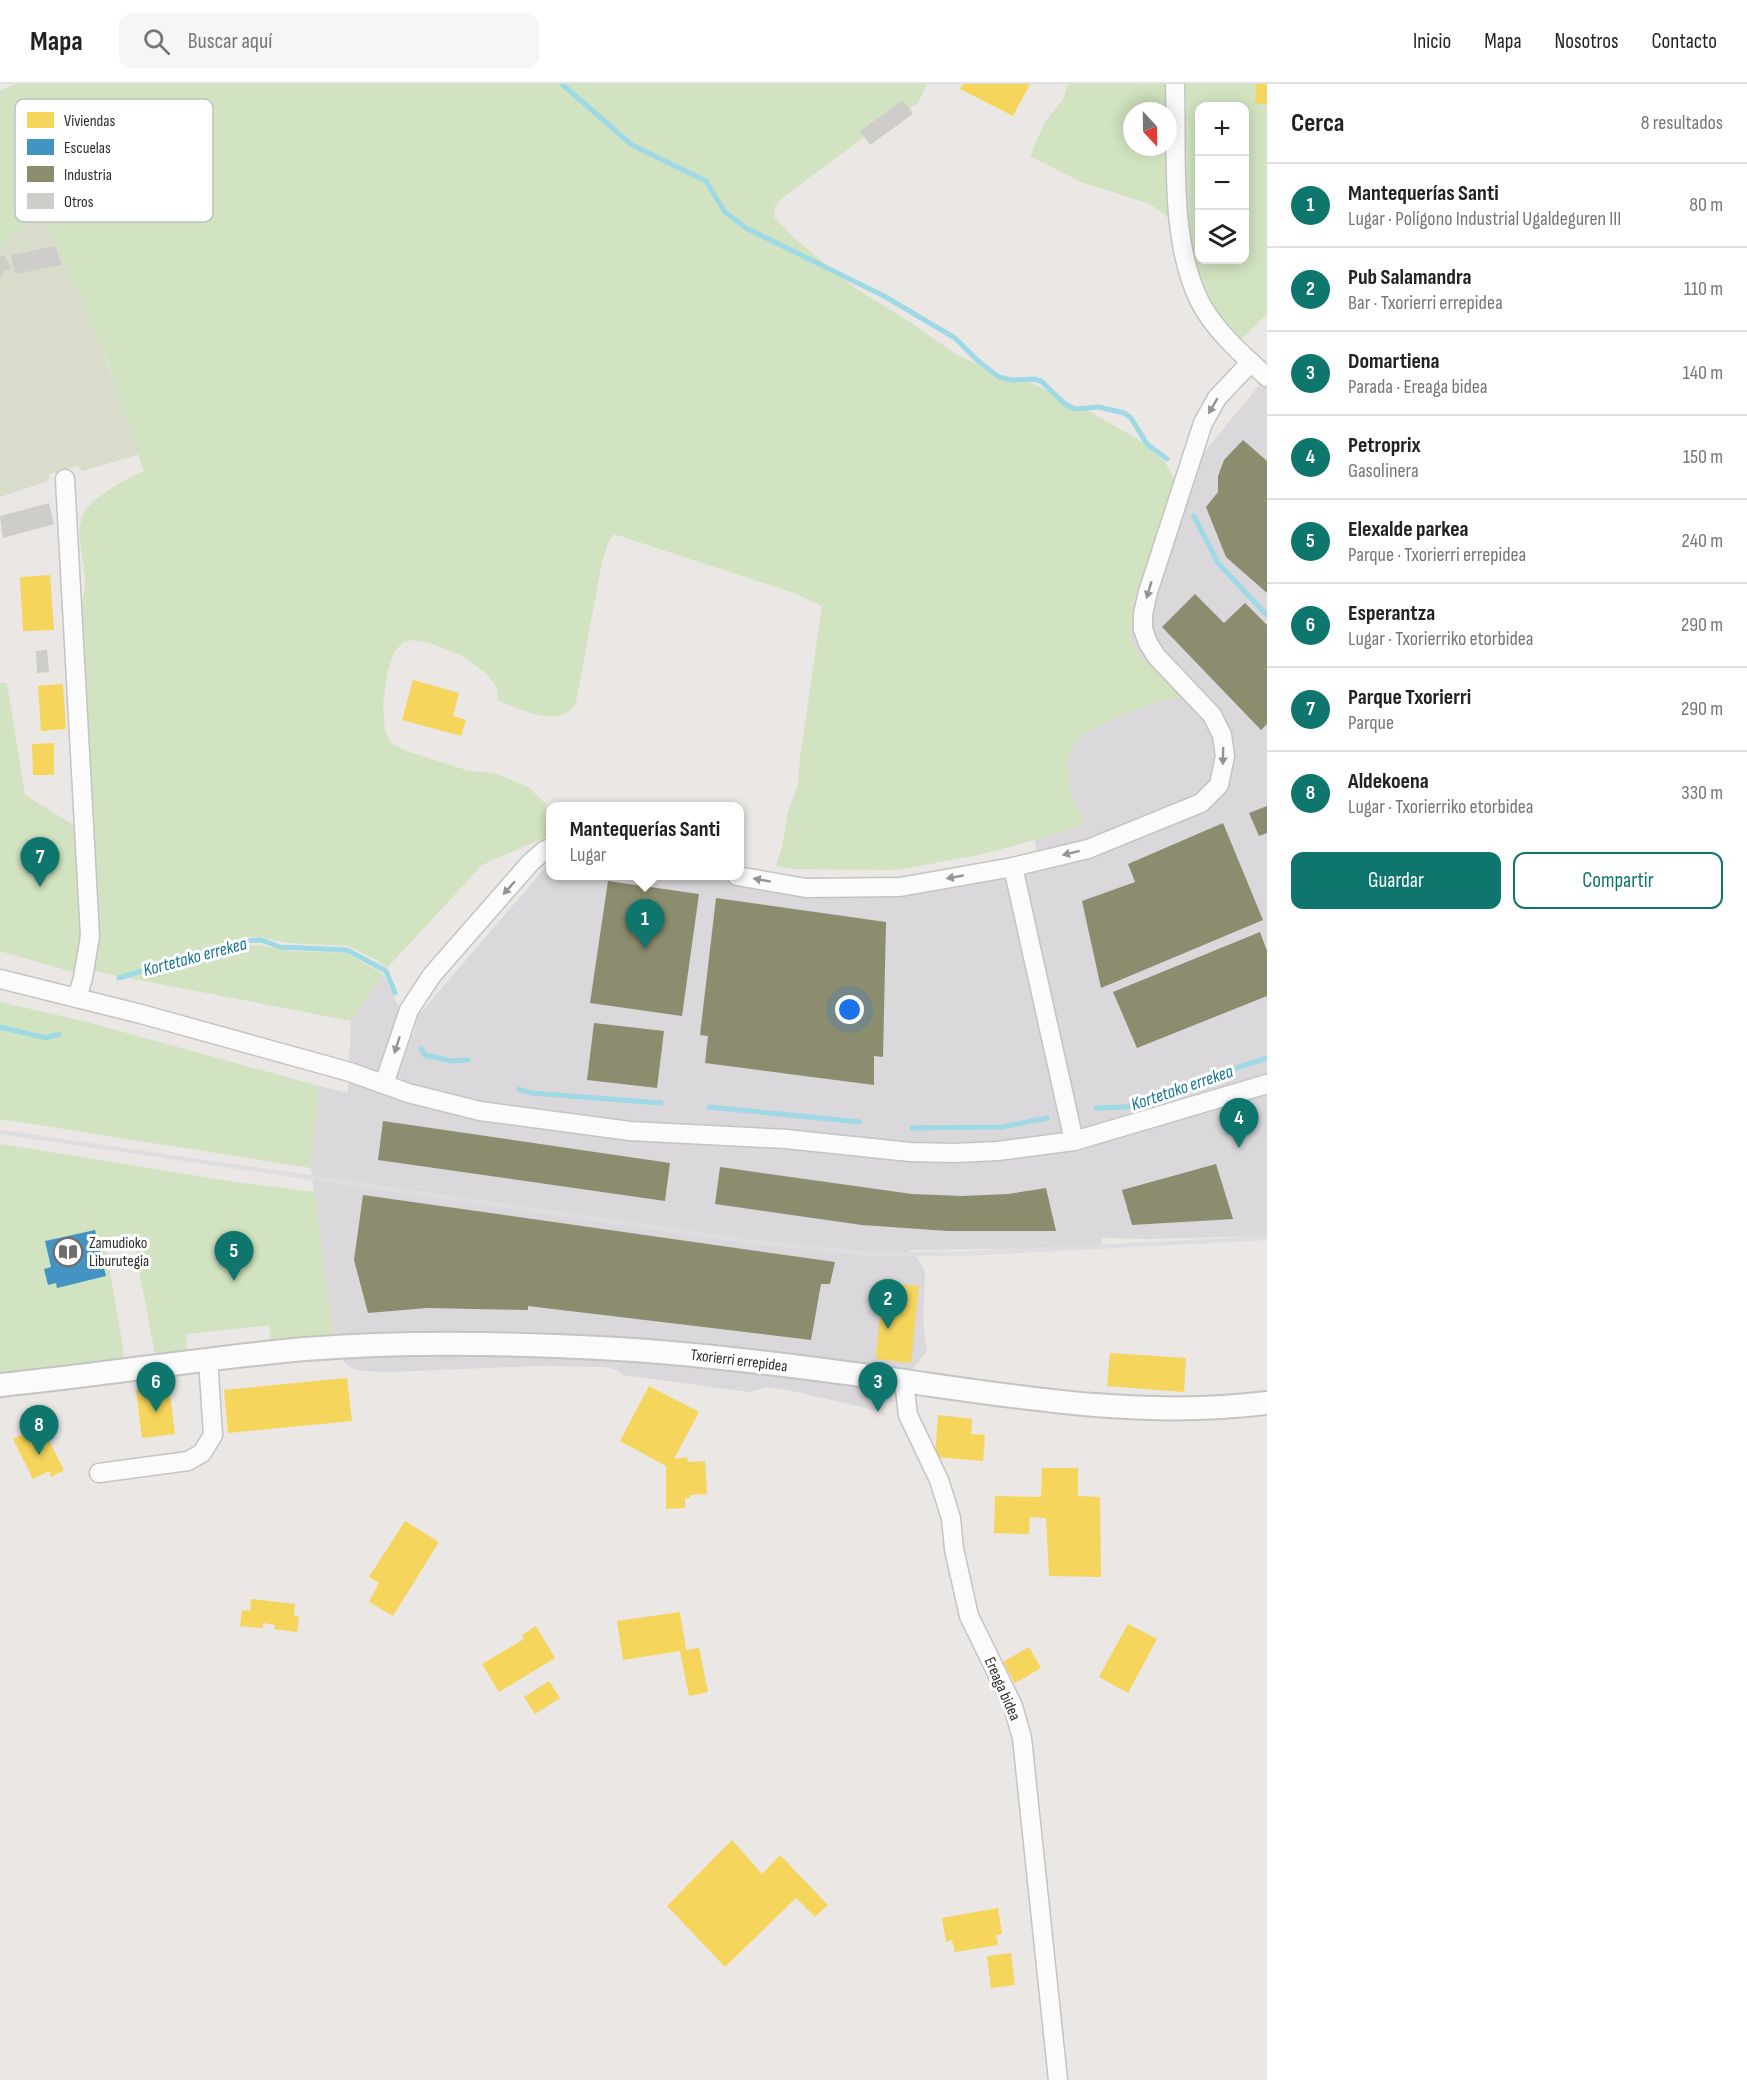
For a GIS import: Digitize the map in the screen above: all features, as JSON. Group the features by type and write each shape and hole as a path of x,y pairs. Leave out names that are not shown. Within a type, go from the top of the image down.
{"street":[{"path":"1175,84 1179,230 1186,265 1200,303 1219,329 1267,377"},
{"path":"744,877 806,888 900,887 1013,867 1088,849 1149,816 1201,803 1219,785 1225,756 1222,735 1212,715 1157,657 1143,629 1143,614 1148,592 1203,423 1217,398 1251,362"},
{"path":"65,479 90,936 77,998"},
{"path":"384,1084 409,1010 432,975 530,863 546,850"},
{"path":"1013,867 1074,1141"},
{"path":"0,979 141,1014 339,1069 408,1093 480,1111 630,1131 786,1139 910,1152 955,1153 1045,1146 1074,1141 1267,1084"},
{"name":"Txorierri errepidea","path":"0,1385 208,1359 343,1347 462,1344 544,1346 698,1356 1022,1398 1120,1408 1193,1409 1267,1402"},
{"path":"99,1473 188,1461 202,1453 213,1436 208,1359"},
{"name":"Ereaga bidea","path":"904,1381 908,1415 939,1480 951,1518 954,1549 969,1616 1013,1706 1022,1738 1058,2080"}],"shaded area":[{"path":"1267,376 1267,1236 1102,1238 1100,1248 908,1250 918,1259 925,1271 923,1323 927,1351 879,1411 788,1390 768,1387 749,1392 623,1375 617,1370 604,1367 537,1366 392,1372 365,1371 354,1369 346,1364 337,1351 332,1336 311,1168 319,1086 348,1093 351,1021 383,974 413,1037 418,1016 546,867 546,880 723,880 809,893 912,892 1041,871 1032,828 1186,474"}],"green space":[{"path":"15,84 927,84 918,103 863,138 782,198 775,206 774,217 793,237 852,286 957,355 980,365 1001,379 1027,381 1050,392 1066,407 1073,410 1086,410 1141,441 1165,462 1182,494 1142,587 1134,599 1131,631 1132,641 1140,656 1186,697 1156,702 1104,723 1080,737 1067,758 1071,797 1085,823 1053,835 979,855 896,870 796,869 776,866 788,812 798,785 822,606 794,593 614,534 608,543 602,562 576,702 570,711 552,717 498,701 497,688 487,674 461,655 430,643 413,640 403,642 394,652 387,674 383,703 385,731 391,743 406,751 466,770 497,774 528,787 545,803 546,837 482,865 387,968 377,960 348,946 289,943 260,937 245,937 155,965 158,971 231,948 259,945 289,951 346,953 383,974 351,1021 88,970 79,611 85,583 80,539 81,521 88,507 95,500 144,471 107,359 47,222 213,222 213,99 15,99 15,222 29,222 0,246 0,91"},
{"path":"1068,84 1267,84 1267,314 1233,348 1236,358 1227,354 1217,334 1173,221 1150,204 1081,182 1030,156 1045,122 1064,98"},
{"path":"29,222 47,222 94,325 140,454 83,471 77,466 50,474 48,481 0,497 0,246"},
{"path":"0,683 7,683 25,795 78,828 83,946 76,973 0,951"},
{"path":"0,1002 83,1021 319,1086 311,1168 0,1119"},
{"path":"0,1144 242,1183 315,1192 333,1336 271,1341 269,1325 186,1334 187,1350 155,1354 132,1233 104,1238 124,1360 0,1375"}],"building: Viviendas":[{"path":"963,84 1030,84 1013,116 960,89"},
{"path":"1256,84 1267,84 1267,104 1255,103"},
{"path":"50,575 54,630 23,631 20,577"},
{"path":"413,680 459,693 453,716 466,720 461,736 402,720"},
{"path":"63,684 66,729 41,731 38,686"},
{"path":"54,743 54,775 33,775 32,744"},
{"path":"883,1283 919,1286 911,1363 876,1359"},
{"path":"1110,1353 1186,1358 1184,1392 1107,1386"},
{"path":"347,1378 352,1421 228,1433 224,1390"},
{"path":"169,1386 175,1434 142,1438 136,1390"},
{"path":"649,1386 699,1412 674,1459 687,1457 688,1462 705,1461 707,1494 690,1495 690,1498 685,1498 685,1508 666,1509 666,1466 620,1441"},
{"path":"938,1415 972,1419 971,1434 985,1435 983,1461 935,1457"},
{"path":"41,1425 64,1470 51,1477 49,1471 33,1479 13,1439"},
{"path":"1042,1468 1078,1468 1078,1496 1100,1497 1101,1577 1049,1576 1046,1518 1030,1517 1029,1534 994,1533 995,1496 1041,1497"},
{"path":"405,1521 439,1542 393,1616 369,1602 379,1583 369,1577"},
{"path":"251,1599 295,1604 294,1616 299,1616 297,1632 274,1629 275,1625 263,1623 263,1628 240,1626 242,1610 250,1611"},
{"path":"680,1612 686,1650 699,1648 708,1692 689,1696 680,1651 623,1660 617,1621"},
{"path":"1128,1624 1157,1639 1128,1693 1099,1677"},
{"path":"536,1626 555,1658 499,1692 482,1664 524,1639 522,1635"},
{"path":"1029,1647 1041,1668 1015,1683 1003,1662"},
{"path":"549,1681 560,1698 535,1714 524,1697"},
{"path":"732,1840 762,1874 780,1855 828,1905 815,1917 796,1898 725,1967 667,1906"},
{"path":"998,1908 1002,1934 996,1935 998,1945 955,1952 952,1940 946,1942 942,1918"},
{"path":"1011,1953 1015,1985 991,1988 987,1956"}],"building: Escuelas":[{"path":"95,1230 106,1276 57,1288 56,1283 48,1285 44,1269 51,1267 45,1241"}],"building: Industria":[{"path":"1243,440 1267,461 1267,593 1226,557 1206,507 1218,492 1218,476 1224,460"},
{"path":"1195,594 1224,623 1245,603 1267,625 1267,724 1261,730 1162,627"},
{"path":"1267,806 1267,833 1259,836 1249,813"},
{"path":"1223,823 1263,920 1101,988 1082,901 1135,882 1128,864"},
{"path":"608,881 699,894 682,1016 590,1003"},
{"path":"716,898 886,922 883,1057 874,1056 874,1085 705,1063 708,1036 700,1035"},
{"path":"1260,932 1267,951 1267,996 1137,1048 1113,992"},
{"path":"594,1023 664,1031 657,1088 587,1080"},
{"path":"383,1121 670,1163 665,1201 378,1160"},
{"path":"1216,1164 1233,1219 1132,1225 1122,1190"},
{"path":"720,1167 912,1194 962,1196 1008,1194 1046,1188 1056,1231 948,1231 862,1225 715,1204"},
{"path":"363,1195 835,1262 830,1284 821,1284 811,1340 528,1306 528,1310 427,1308 368,1313 354,1260"}],"building: Otros":[{"path":"903,100 913,114 870,145 860,131"},
{"path":"55,246 62,265 15,274 11,255"},
{"path":"4,255 11,268 2,272 4,275 0,277 0,257"},
{"path":"49,503 54,524 3,538 0,516"},
{"path":"47,650 49,672 37,673 36,651"}],"waterway":[{"path":"562,84 632,145 706,181 725,212 746,228 884,296 955,338 977,360 999,377 1011,380 1041,381 1065,404 1075,409 1099,407 1124,413 1131,418 1147,444 1167,459"},
{"path":"1194,516 1218,563 1267,615"},
{"name":"Kortetako errekea","path":"119,978 242,941 261,940 280,947 347,950 386,971 395,993"},
{"name":"Kortetako errekea","path":"0,1027 46,1038 59,1034"},
{"name":"Kortetako errekea","path":"421,1049 425,1055 451,1061 468,1060"},
{"name":"Kortetako errekea","path":"1096,1108 1126,1107 1161,1097 1206,1078 1267,1058"},
{"name":"Kortetako errekea","path":"519,1089 531,1093 661,1103"},
{"name":"Kortetako errekea","path":"709,1107 860,1122"},
{"name":"Kortetako errekea","path":"912,1128 1002,1127 1047,1118"}],"railway":[{"path":"0,1132 746,1241 870,1254 958,1254 1267,1238"}],"place":[{"name":"Parque Txorierri","path":"40,887"},
{"name":"Mantequerías Santi","path":"645,949"},
{"name":"Petroprix","path":"1239,1148"},
{"name":"Zamudioko Liburutegia","path":"68,1252"},
{"name":"Elexalde parkea","path":"234,1281"},
{"name":"Pub Salamandra","path":"888,1329"},
{"name":"Esperantza","path":"156,1412"},
{"name":"Domartiena","path":"878,1412"},
{"name":"Aldekoena","path":"39,1455"}]}
